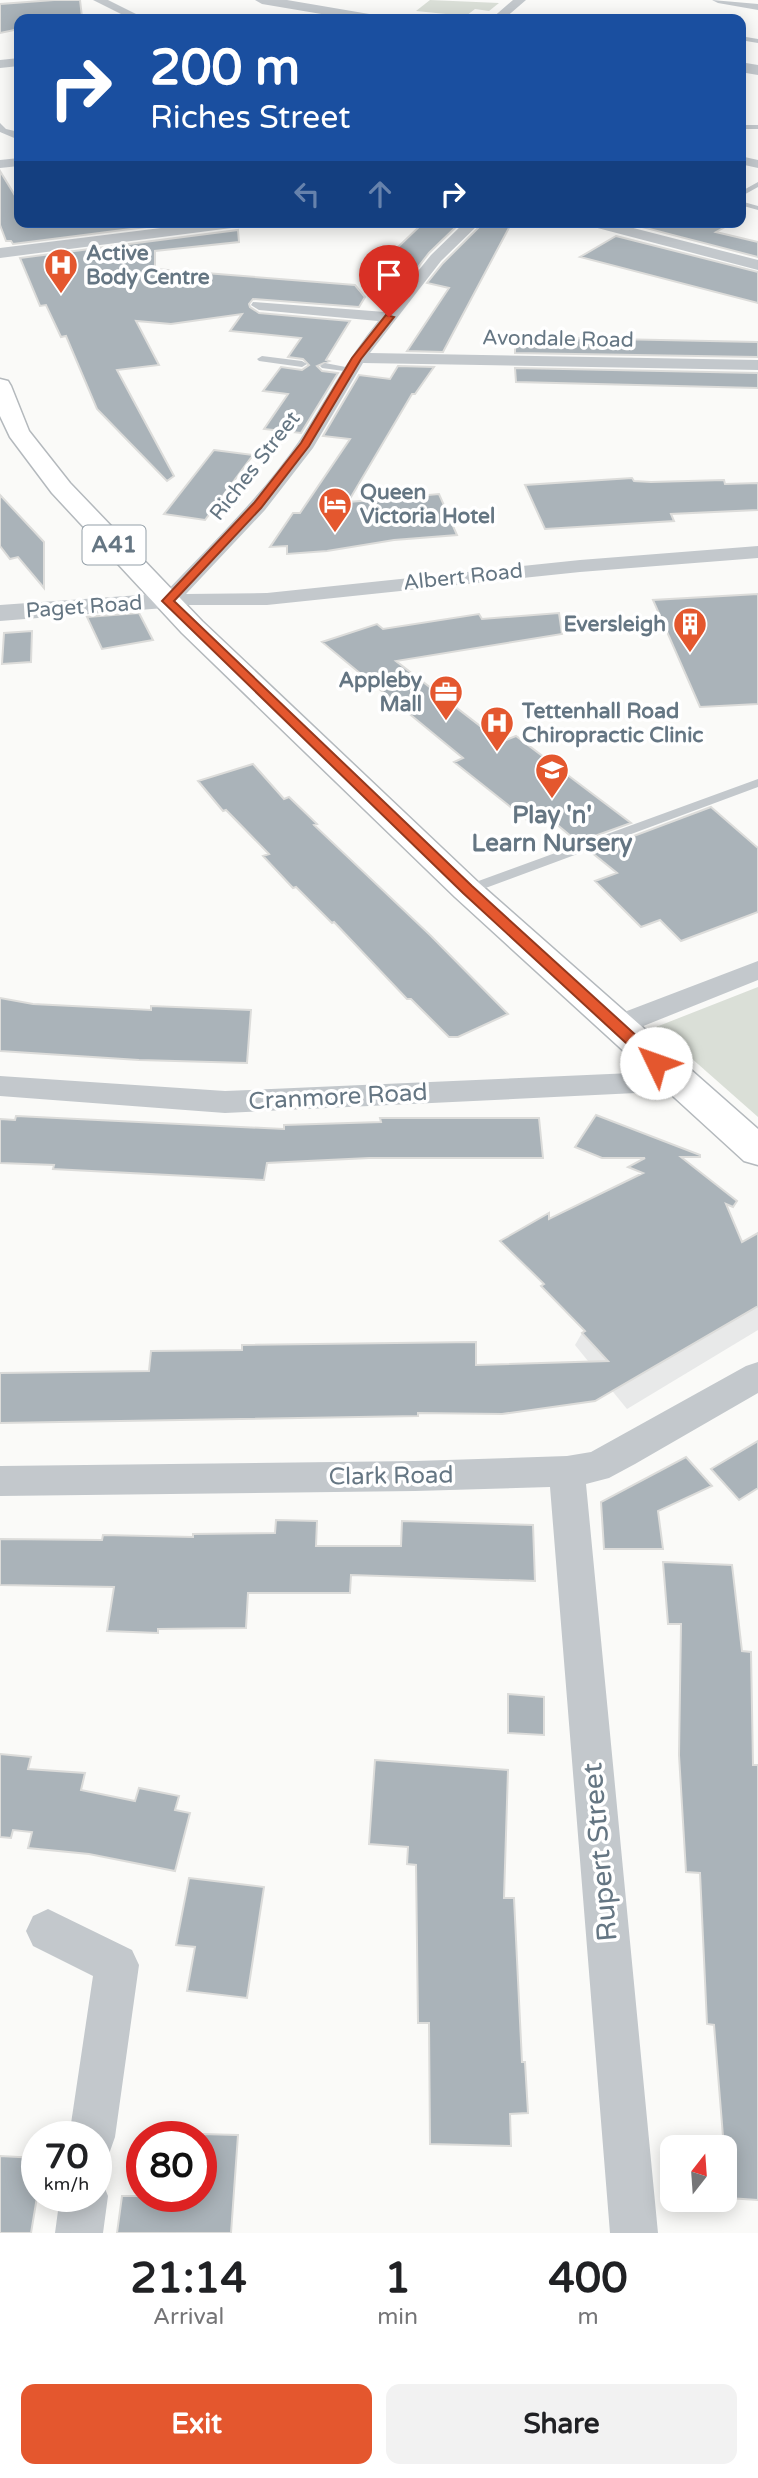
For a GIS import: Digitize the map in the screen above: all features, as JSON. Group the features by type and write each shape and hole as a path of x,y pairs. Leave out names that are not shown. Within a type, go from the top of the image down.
{"highway":[{"name":"A41","path":"0,386 18,432 61,488 168,601 467,890 758,1151"}],"street":[{"path":"99,0 129,14"},
{"path":"261,0 349,14"},
{"path":"503,14 520,0"},
{"path":"719,0 758,7"},
{"path":"0,253 199,228"},
{"name":"Riches Street","path":"168,601 274,485 306,444 354,363 436,258 468,228"},
{"path":"614,228 758,265"},
{"path":"259,305 389,317"},
{"name":"Avondale Road","path":"354,363 758,365"},
{"name":"Albert Road","path":"168,601 267,599 580,566 758,552"},
{"name":"Paget Road","path":"0,613 168,601"},
{"path":"616,1026 758,970"},
{"name":"Cranmore Road","path":"0,1086 225,1102 677,1081"},
{"name":"Clark Road","path":"0,1481 566,1471 596,1467 758,1376"},
{"name":"Rupert Street","path":"566,1471 634,2233"},
{"path":"48,1931 117,1965 94,2121"},
{"path":"79,2233 82,2212"}],"lane":[{"path":"262,359 302,364"},
{"path":"325,366 354,363"},
{"path":"467,890 758,783"}],"shaded area":[{"path":"430,0 499,3 489,11 475,9 469,14 416,11"},
{"path":"758,987 758,1117 656,1027"},
{"path":"758,1233 758,1330 627,1409 575,1345 582,1333"}],"building":[{"path":"80,0 82,14 14,14 14,30 0,33 0,4"},
{"path":"0,171 14,194 14,228 139,228 13,244 6,241 0,225"},
{"path":"418,228 455,228 429,253 408,280 370,274"},
{"path":"478,228 509,228 443,352 407,351 449,288 427,283"},
{"path":"646,228 723,228 716,232 758,242 758,257"},
{"path":"238,230 239,242 155,251 155,269 355,285 365,297 359,307 253,299 249,304 259,313 350,321 326,360 329,361 317,366 322,371 338,373 301,433 264,429 288,394 263,391 281,367 302,370 309,365 303,359 288,357 301,338 230,331 242,314 171,324 136,321 159,365 117,370 174,476 167,481 97,409 66,336 61,337 46,305 40,306 20,258"},
{"path":"616,236 758,272 758,303 580,257"},
{"path":"515,337 758,342 758,357 515,353"},
{"path":"398,366 434,367 415,394 412,394 348,502 439,494 457,535 287,554 287,546 270,547 293,513 300,513 350,439 323,436 359,375 390,379"},
{"path":"515,368 758,373 758,388 516,382"},
{"path":"214,450 253,455 205,520 164,514"},
{"path":"632,478 634,481 651,482 724,480 725,484 758,483 758,510 671,514 674,521 545,529 525,485"},
{"path":"0,495 44,542 44,588 18,557 10,559 0,546"},
{"name":"Eversleigh","path":"758,594 758,704 700,707 653,600"},
{"path":"139,613 153,640 102,649 87,617"},
{"path":"559,613 562,634 396,661 501,742 516,736 631,823 578,842 543,813 527,820 454,762 463,758 322,642 377,624 383,629 479,614 482,619"},
{"path":"32,631 31,662 2,664 4,633"},
{"path":"253,764 284,799 289,797 317,824 314,825 430,935 508,1014 458,1037 449,1037 411,999 407,999 334,922 296,887 293,888 263,856 269,854 226,810 223,811 198,781"},
{"path":"711,807 758,848 758,912 681,941 660,920 641,927 595,881 617,873 591,852"},
{"path":"0,998 33,1004 151,1010 151,1006 251,1010 247,1063 139,1060 0,1051"},
{"path":"596,1115 700,1155 681,1157 737,1201 733,1207 726,1204 742,1242 758,1233 758,1306 595,1401 502,1414 418,1413 418,1416 0,1423 0,1373 149,1371 151,1351 242,1350 242,1345 476,1342 476,1365 608,1361 582,1333 585,1331 541,1286 544,1284 500,1241 549,1213 549,1219 643,1173 628,1167 645,1158 602,1158 575,1147"},
{"path":"16,1116 284,1129 284,1125 381,1122 380,1118 539,1118 543,1158 369,1158 267,1163 264,1180 53,1169 54,1165 0,1163 0,1119 15,1120"},
{"path":"758,1441 758,1488 739,1500 711,1469"},
{"path":"686,1457 712,1486 658,1511 663,1549 604,1549 601,1502"},
{"path":"276,1520 317,1521 316,1546 401,1546 402,1521 533,1525 535,1581 351,1575 350,1593 248,1593 246,1628 158,1629 158,1633 107,1631 114,1587 0,1585 0,1539 102,1540 103,1535 193,1537 193,1534 275,1533"},
{"path":"663,1562 732,1565 742,1651 751,1652 753,1765 758,1765 758,2200 737,2199 737,2135 723,2135 714,2025 707,2024 700,1873 686,1872 679,1755 681,1624 668,1624"},
{"path":"508,1694 544,1697 544,1735 508,1733"},
{"path":"0,1754 31,1757 28,1769 85,1773 81,1790 135,1801 139,1788 179,1796 175,1810 190,1813 175,1871 89,1854 28,1848 32,1832 13,1830 11,1838 0,1837"},
{"path":"375,1760 508,1770 504,1898 514,1898 522,2062 525,2062 528,2113 510,2114 511,2146 430,2144 429,2023 418,2023 416,1865 407,1864 408,1847 369,1844"},
{"path":"189,1878 264,1887 247,1998 187,1991 195,1947 176,1945"},
{"path":"217,2134 238,2135 231,2233 117,2233 122,2196 126,2196 126,2212 217,2212"},
{"path":"0,2156 21,2157 21,2212 34,2212 31,2233 0,2233"}],"place":[{"name":"Active Body Centre","path":"61,295"},
{"name":"Queen Victoria Hotel","path":"335,534"},
{"name":"Eversleigh","path":"690,654"},
{"name":"Appleby Mall","path":"446,722"},
{"name":"Tettenhall Road Chiropractic Clinic","path":"497,753"},
{"name":"Play 'n' Learn Nursery","path":"552,800"}],"route":[{"path":"389,317 357,358 306,444 258,506 168,601 467,890 656,1063"}]}
